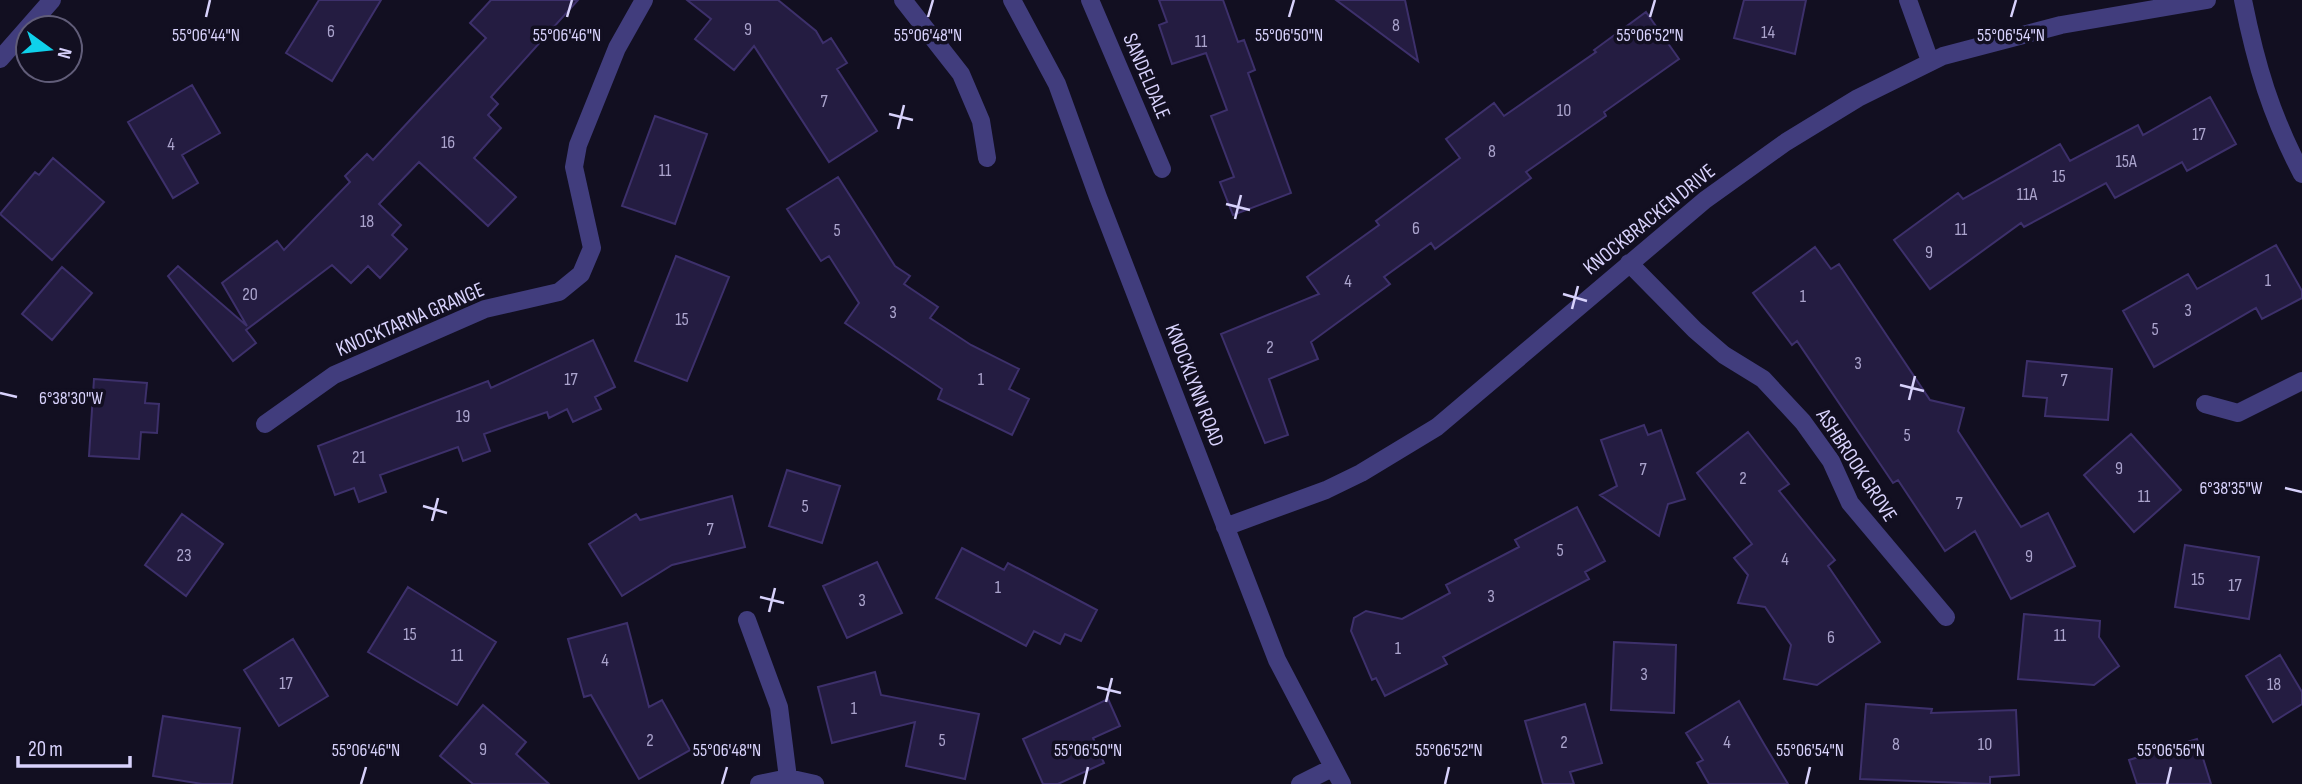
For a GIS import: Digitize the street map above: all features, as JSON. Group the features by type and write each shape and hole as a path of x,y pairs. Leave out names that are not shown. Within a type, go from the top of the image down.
{"street":[{"path":"0,58 52,0"},
{"name":"KNOCKTARNA GRANGE","path":"265,424 334,375 485,309 559,292 581,274 592,248 574,167 578,145 617,48 644,0"},
{"path":"903,0 961,74 981,121 987,158"},
{"name":"KNOCKLYNN ROAD","path":"1012,0 1058,83 1224,527 1277,660 1342,784"},
{"name":"SANDELDALE","path":"1090,0 1162,169"},
{"path":"1908,0 1930,61"},
{"name":"KNOCKBRACKEN DRIVE","path":"1224,527 1350,479 1437,427 1705,200 1786,142 1858,98 1930,61 2061,25 2207,0"},
{"path":"2244,0 2259,74 2277,125 2302,174"},
{"name":"ASHBROOK GROVE","path":"1629,263 1695,330 1724,355 1763,379 1803,422 1831,461 1850,503 1946,617"},
{"path":"2205,404 2238,413 2302,381"},
{"path":"747,620 779,707 788,778"},
{"path":"1300,784 1332,768"},
{"path":"759,784 788,778 815,784"}],"building":[{"path":"319,0 381,0 332,81 286,53"},
{"path":"491,0 578,0 491,97 498,104 488,115 501,128 474,158 516,197 488,226 419,162 379,204 401,225 392,235 407,249 380,278 368,266 351,283 332,265 246,330 256,343 233,361 168,276 178,266 247,326 222,283 277,241 284,250 350,182 345,176 367,154 373,160 486,38 470,23"},
{"path":"687,0 778,0 816,31 823,43 831,38 847,63 837,69 877,131 829,162 754,46 734,70 695,39 711,19"},
{"path":"1159,0 1223,0 1238,42 1244,40 1255,70 1248,73 1291,193 1233,215 1220,182 1234,177 1211,116 1227,110 1206,53 1172,64 1159,25 1167,22"},
{"path":"1336,0 1405,0 1418,61"},
{"path":"1744,0 1806,0 1795,54 1734,38"},
{"path":"1646,12 1679,59 1604,112 1606,116 1526,172 1531,178 1435,249 1431,243 1384,277 1390,284 1311,342 1318,359 1269,379 1288,435 1265,443 1221,334 1319,294 1307,277 1379,225 1376,221 1460,158 1446,139 1494,103 1504,116 1596,52 1594,50"},
{"path":"192,85 220,133 182,155 198,183 173,198 128,122"},
{"path":"2210,97 2236,144 2187,171 2182,162 2115,198 2106,183 2024,227 2021,223 1930,289 1894,240 1958,193 1963,199 2060,144 2070,161 2138,125 2143,135"},
{"path":"655,116 707,134 675,224 622,206"},
{"path":"53,158 104,202 52,260 0,214 35,172 39,175"},
{"path":"838,177 895,266 910,276 904,284 938,307 930,318 971,345 1019,369 1009,389 1029,399 1012,435 938,399 942,389 845,323 859,303 829,256 821,261 787,209"},
{"path":"2276,245 2302,291 2302,298 2262,319 2256,308 2154,367 2123,311 2188,274 2197,289"},
{"path":"1815,247 1831,269 1839,264 1930,400 1964,408 1958,431 2021,527 2048,513 2075,566 2011,599 1975,531 1945,551 1898,480 1893,483 1797,341 1792,345 1753,293"},
{"path":"676,256 729,277 687,381 635,361"},
{"path":"62,267 92,293 52,340 22,314"},
{"path":"593,340 615,387 595,397 601,409 573,422 567,409 549,418 547,412 484,434 490,451 463,461 458,447 380,475 386,492 359,502 354,488 335,495 318,446 488,381 491,388"},
{"path":"2027,361 2112,369 2108,420 2045,416 2047,398 2023,396"},
{"path":"94,379 147,383 145,403 159,404 157,433 141,432 139,459 89,456"},
{"path":"1644,425 1648,435 1661,430 1685,499 1668,504 1659,536 1600,495 1617,486 1601,440"},
{"path":"1748,432 1789,484 1779,491 1835,560 1828,566 1880,642 1817,685 1784,679 1791,645 1765,607 1738,603 1748,575 1734,558 1752,544 1697,473"},
{"path":"2131,434 2181,490 2134,532 2084,475"},
{"path":"787,470 840,486 822,543 769,526"},
{"path":"732,496 745,547 672,565 622,596 589,544 636,514 640,520"},
{"path":"1577,507 1605,561 1585,572 1589,579 1443,657 1447,664 1385,696 1376,678 1372,680 1351,631 1354,618 1366,611 1402,619 1450,593 1446,585 1519,547 1515,540"},
{"path":"182,514 223,544 186,596 145,565"},
{"path":"2185,545 2259,557 2249,619 2175,607"},
{"path":"962,548 1004,570 1008,563 1097,610 1081,641 1065,634 1060,644 1034,631 1026,646 936,598"},
{"path":"877,562 902,613 847,638 823,586"},
{"path":"408,587 496,642 457,705 368,652"},
{"path":"2024,614 2100,621 2099,637 2119,666 2094,685 2018,679"},
{"path":"627,623 649,707 662,700 690,750 639,779 591,695 584,697 568,639"},
{"path":"293,639 328,696 279,726 244,670"},
{"path":"1614,642 1676,645 1674,713 1611,710"},
{"path":"2280,655 2302,692 2302,704 2273,722 2246,676"},
{"path":"875,672 881,695 979,714 965,779 906,766 915,722 832,743 818,687"},
{"path":"1108,699 1120,726 1093,738 1104,763 1058,784 1043,784 1023,739"},
{"path":"1739,701 1788,784 1709,784 1697,763 1703,760 1686,733"},
{"path":"1585,704 1602,763 1570,772 1574,784 1543,784 1525,721"},
{"path":"1866,704 1932,709 1931,713 2016,710 2019,775 1990,777 1990,784 1860,779"},
{"path":"483,705 526,742 516,754 549,784 473,784 440,756"},
{"path":"163,716 240,728 232,784 202,784 153,776"},
{"path":"2197,739 2211,784 2137,784 2129,760"}]}
